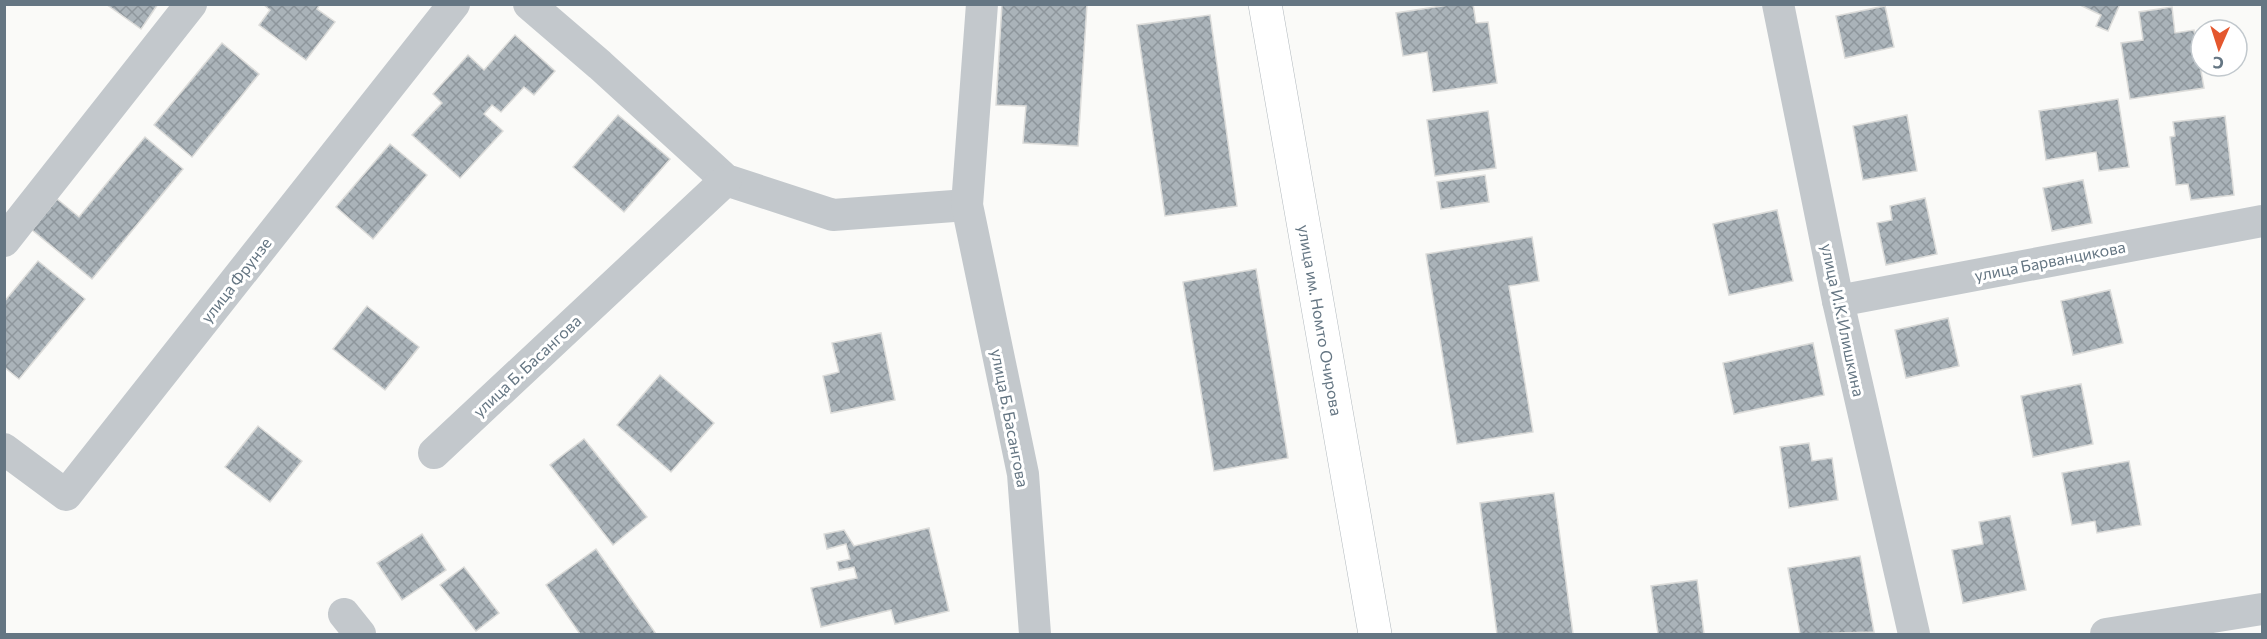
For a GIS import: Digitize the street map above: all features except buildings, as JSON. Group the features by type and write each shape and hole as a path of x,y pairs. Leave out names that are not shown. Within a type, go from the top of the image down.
{"street":[{"path":"4,241 191,4"},
{"name":"улица Фрунзе","path":"4,449 66,495 454,4"},
{"path":"529,4 600,65 726,180 833,215 966,205"},
{"name":"улица Б. Басангова","path":"982,4 966,205 1023,474 1035,634"},
{"name":"улица им. Номто Очирова","path":"1265,4 1375,634"},
{"name":"улица И.К.Илишкина","path":"1778,4 1838,302 1914,634"},
{"name":"улица Б. Басангова","path":"434,453 726,180"},
{"name":"улица Барванцикова","path":"1838,302 2262,221"},
{"path":"2106,634 2262,609"}]}
